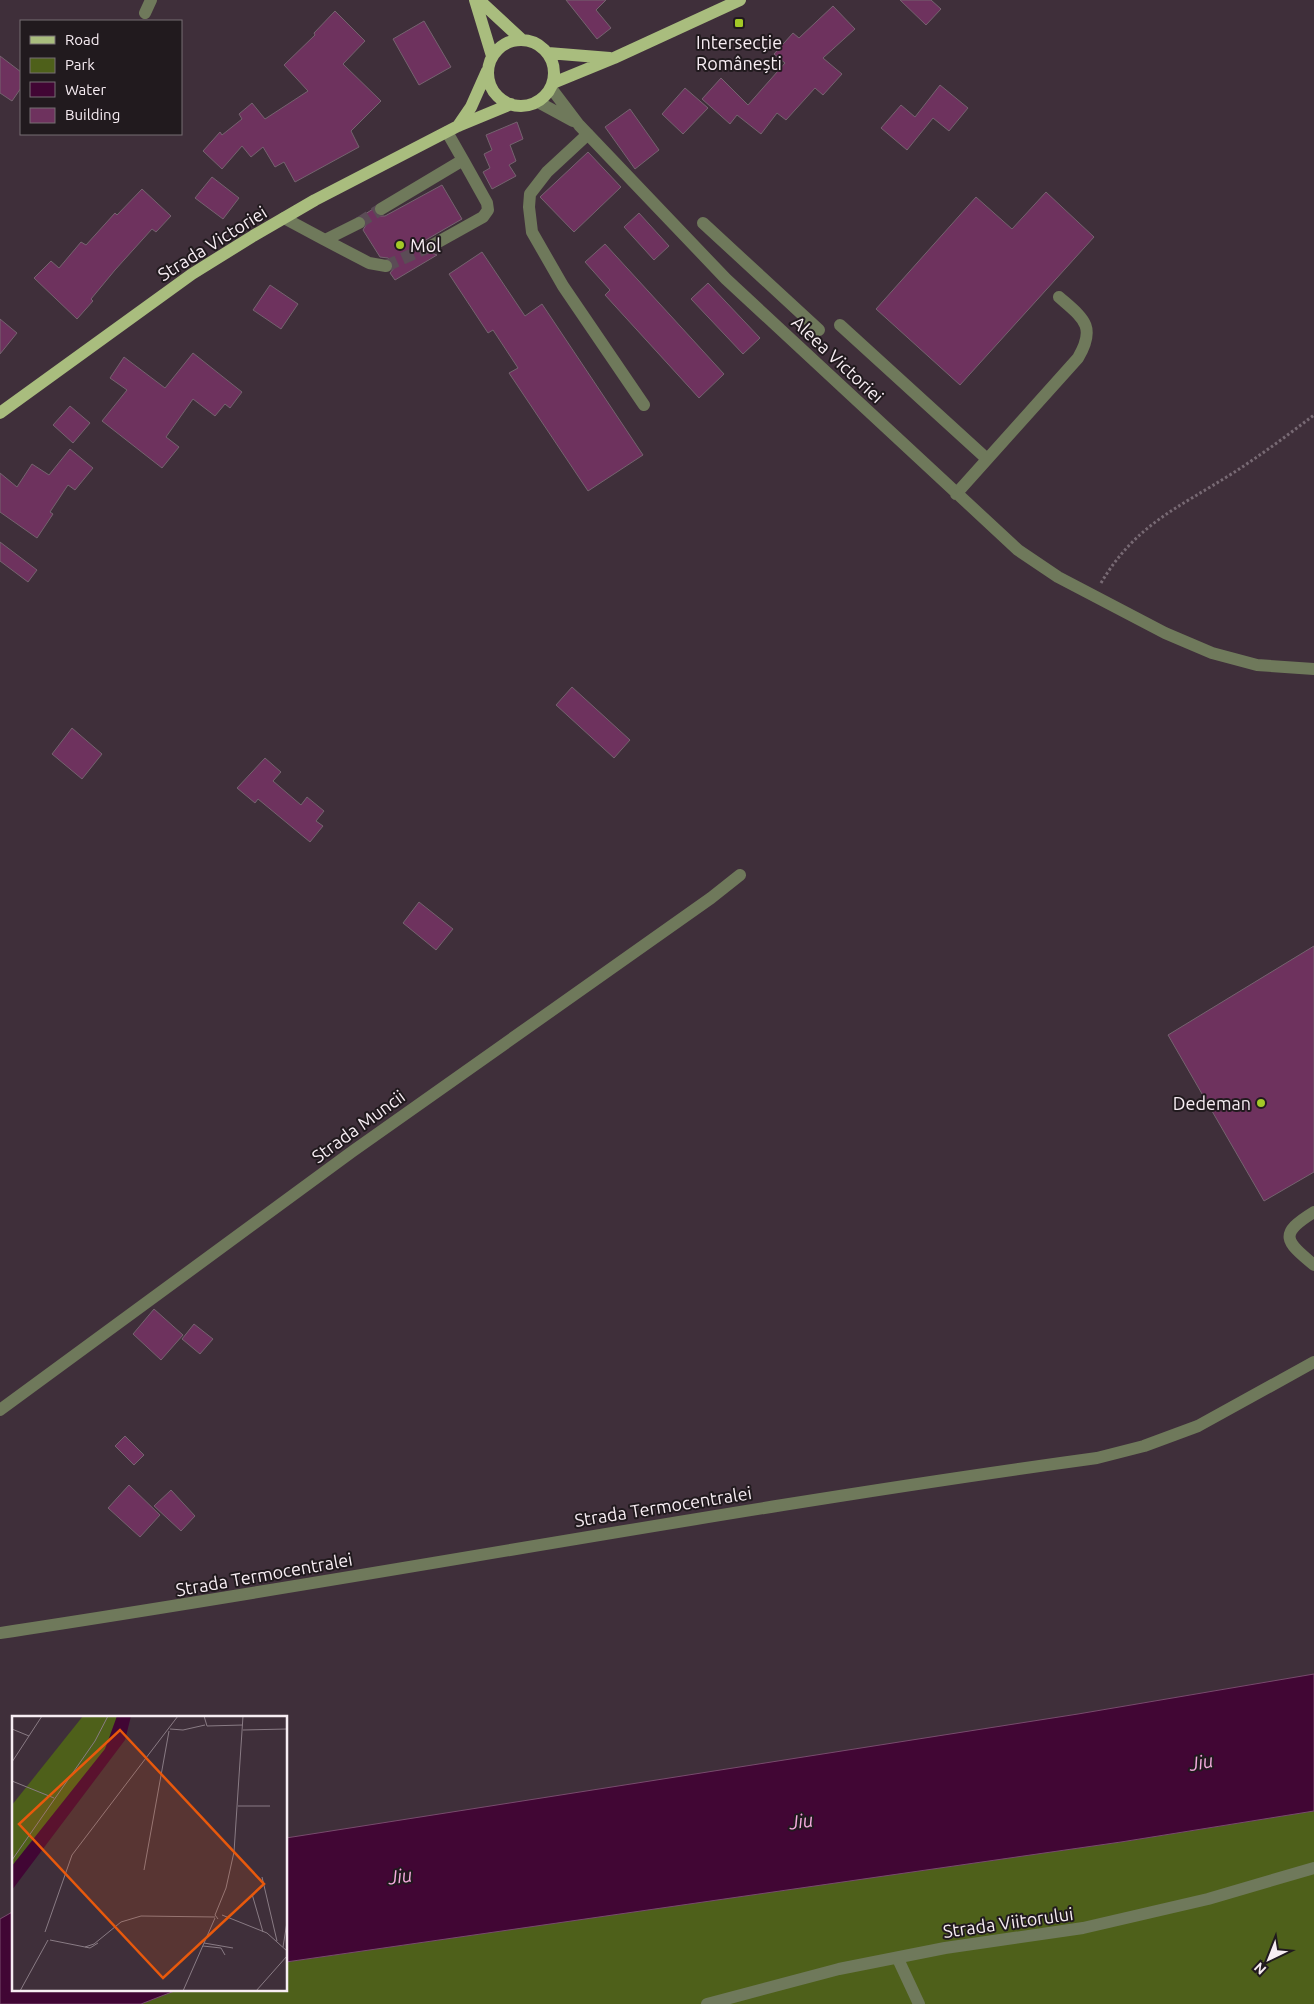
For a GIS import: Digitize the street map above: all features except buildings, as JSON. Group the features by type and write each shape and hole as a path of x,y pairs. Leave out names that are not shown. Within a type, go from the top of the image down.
{"main road":[{"path":"475,0 490,62 488,80 493,90 500,99 511,104 529,105 538,102 552,85 740,0"},
{"path":"480,0 521,39 541,45 548,53 553,62 552,85"},
{"path":"453,129 479,92 490,62 499,47 510,41 521,39"},
{"path":"548,53 565,56 614,58"},
{"name":"Strada Victoriei","path":"0,413 192,274 284,218 453,129 511,104"}],"street":[{"path":"145,13 151,0"},
{"name":"Aleea Victoriei","path":"552,85 583,129 726,279 1018,550 1058,577 1093,595"},
{"name":"Aleea Victoriei","path":"538,102 583,129"},
{"path":"431,246 483,217 488,210 487,203 463,160 453,129"},
{"path":"583,129 530,194 529,207 532,232 563,286 644,405"},
{"path":"381,209 463,160"},
{"path":"284,218 369,263 386,266"},
{"path":"325,240 358,223"},
{"path":"703,223 819,330"},
{"path":"956,494 1078,358 1086,344 1088,329 1083,319 1060,297"},
{"path":"840,326 987,460"},
{"path":"1093,595 1173,636 1234,660 1257,665 1314,669"},
{"name":"Strada Muncii","path":"0,1410 353,1151 711,898 740,875"},
{"path":"1314,1212 1292,1227 1289,1234 1290,1244 1314,1265"},
{"name":"Strada Termocentralei","path":"0,1632 191,1604 707,1515 1097,1458 1144,1446 1198,1426 1314,1362"},
{"name":"Strada Viitorului","path":"707,2004 839,1969 898,1959 945,1948 1084,1928 1208,1899 1314,1868"},
{"path":"898,1959 919,2004"}],"path":[{"path":"1093,595 1109,570 1136,536 1164,514 1254,459 1314,415"}],"green space":[{"path":"1314,1811 1314,2004 141,2004 172,1992 288,1992 288,1962 1121,1842"}],"water":[{"name":"Jiu","path":"1314,1674 1314,1811 1121,1842 288,1962 288,1838 1078,1714"},
{"path":"12,1912 12,1992 172,1992 141,2004 0,2004 0,1919"}],"tunnel":[{"path":"359,223 381,209"},
{"path":"386,266 431,246"}],"place":[{"name":"Intersecție Românești","path":"739,23"},
{"name":"Mol","path":"400,245"},
{"name":"Dedeman","path":"1261,1103"}]}
